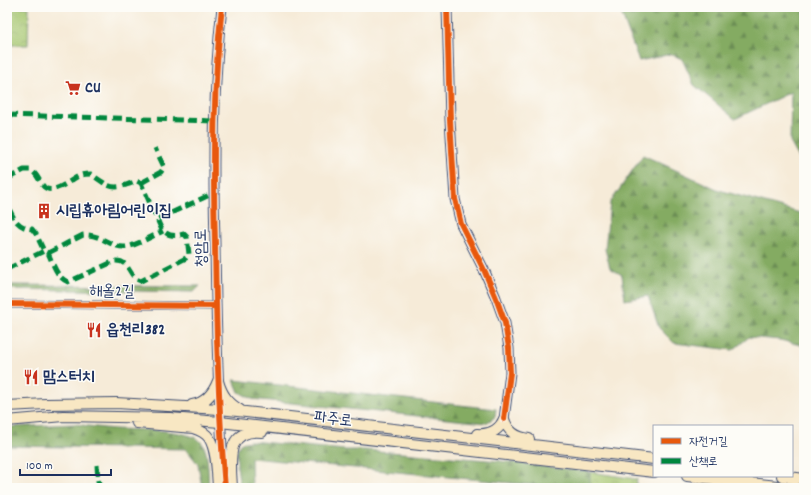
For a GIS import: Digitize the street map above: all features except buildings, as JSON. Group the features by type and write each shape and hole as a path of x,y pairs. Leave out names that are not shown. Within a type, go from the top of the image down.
{"main road":[{"path":"183,407 195,405 211,396 218,381"},
{"path":"218,381 228,401 241,410 251,413"},
{"name":"파주로","path":"7,406 116,403 220,409 653,459"},
{"name":"파주로","path":"7,421 63,416 170,418 220,422 653,472"},
{"path":"91,417 113,422 193,428 200,430 209,437 213,448 218,488"},
{"path":"457,436 489,433 502,425 504,419"},
{"path":"504,419 506,426 512,433 521,438 555,442 568,448"},
{"path":"232,488 232,445 235,440 242,435 254,431 309,436 347,437"},
{"path":"696,477 796,488"},
{"path":"789,477 804,479"}],"street":[{"name":"청암로","path":"222,7 218,38 214,194 218,381 225,488"},
{"path":"447,7 450,120 455,199 461,224 485,272 496,298 504,323 509,348 510,373 504,419"},
{"name":"해올2길","path":"7,304 216,306"}],"green space":[{"path":"7,7 29,7 28,45 7,45"},
{"path":"619,7 804,7 804,167 790,142 791,92 735,119 694,85 682,59 671,54 639,61"},
{"path":"643,155 719,190 804,214 804,346 780,340 749,337 733,350 674,343 659,328 648,296 625,300 622,275 610,268 605,249 610,203"},
{"path":"7,285 200,286 194,292 7,289"},
{"path":"234,380 496,409 495,417 486,423 252,399 239,392"},
{"path":"75,424 115,429 175,432 196,438 202,443 206,452 209,488 202,488 198,464 186,449 7,446 7,427"},
{"path":"250,441 345,450 365,450 500,461 590,472 590,488 563,488 251,458 252,488 240,488 237,466 238,449 244,442"},
{"path":"590,472 637,479 636,488 590,488"}],"marked path":[{"path":"7,115 215,121"},
{"path":"141,183 161,172 164,167 155,148"},
{"path":"7,179 24,170 31,170 44,187 48,189 63,186 85,174 91,174 112,187 125,186 137,181 141,183 163,231 171,235 184,234 187,237 189,254 186,258 141,281 133,276 124,263 115,261 68,282 58,273 48,253 44,251 36,234 32,229 19,224 7,205"},
{"path":"158,219 214,193"},
{"path":"48,253 83,235 95,236 120,247 125,247 138,243 163,231"},
{"path":"7,269 44,251"},
{"path":"97,465 98,481 102,488"}],"cycle path":[{"path":"222,7 215,95 214,184 218,366 225,488"},
{"path":"447,7 450,120 455,199 461,224 485,272 505,323 509,348 510,373 504,419"},
{"path":"7,304 216,306"}],"place":[{"name":"CU","path":"73,88"},
{"name":"시립휴아림어린이집","path":"44,211"},
{"name":"읍천리382","path":"94,330"},
{"name":"맘스터치","path":"31,377"}]}
